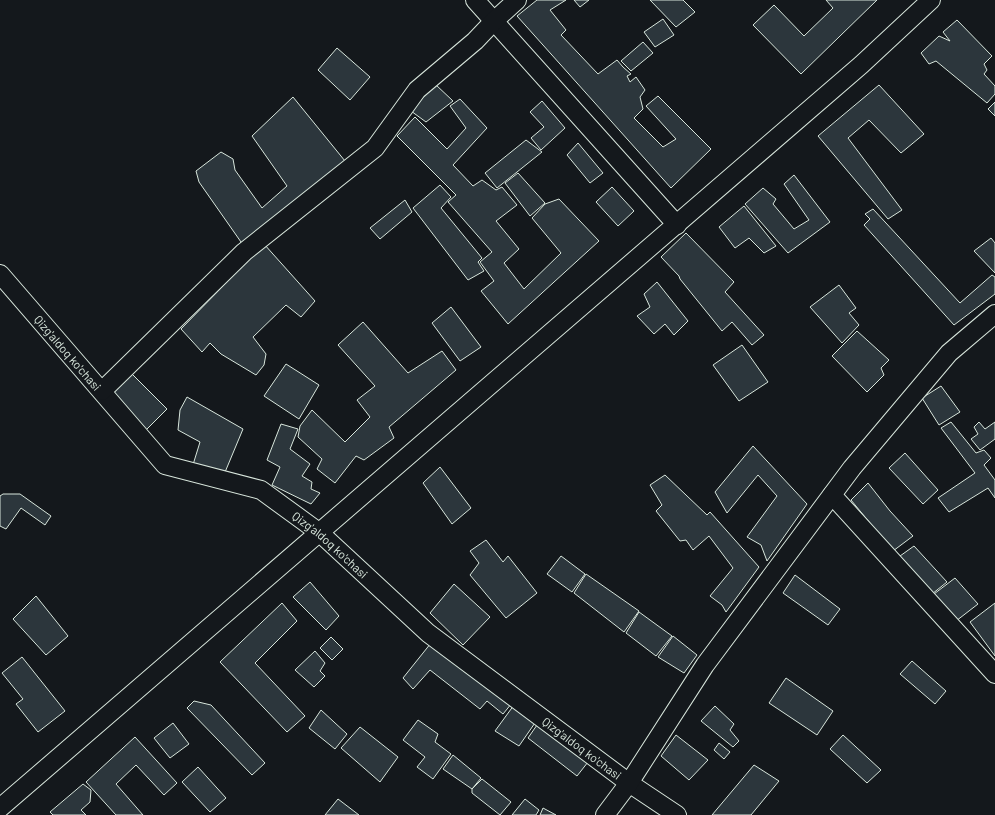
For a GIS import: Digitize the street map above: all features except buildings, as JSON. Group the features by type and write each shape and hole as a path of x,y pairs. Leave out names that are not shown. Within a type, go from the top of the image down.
{"street":[{"path":"475,0 677,225"},
{"path":"102,391 244,252 375,148 417,90 475,41 494,21 518,0"},
{"path":"0,808 677,225 855,70 932,0"},
{"name":"Qizg'aldoq ko'chasi","path":"0,274 165,465 261,490 320,533 428,633 629,783 677,815"},
{"path":"606,815 629,783 705,665 852,468 949,353 995,314"},
{"path":"832,495 995,674"}]}
